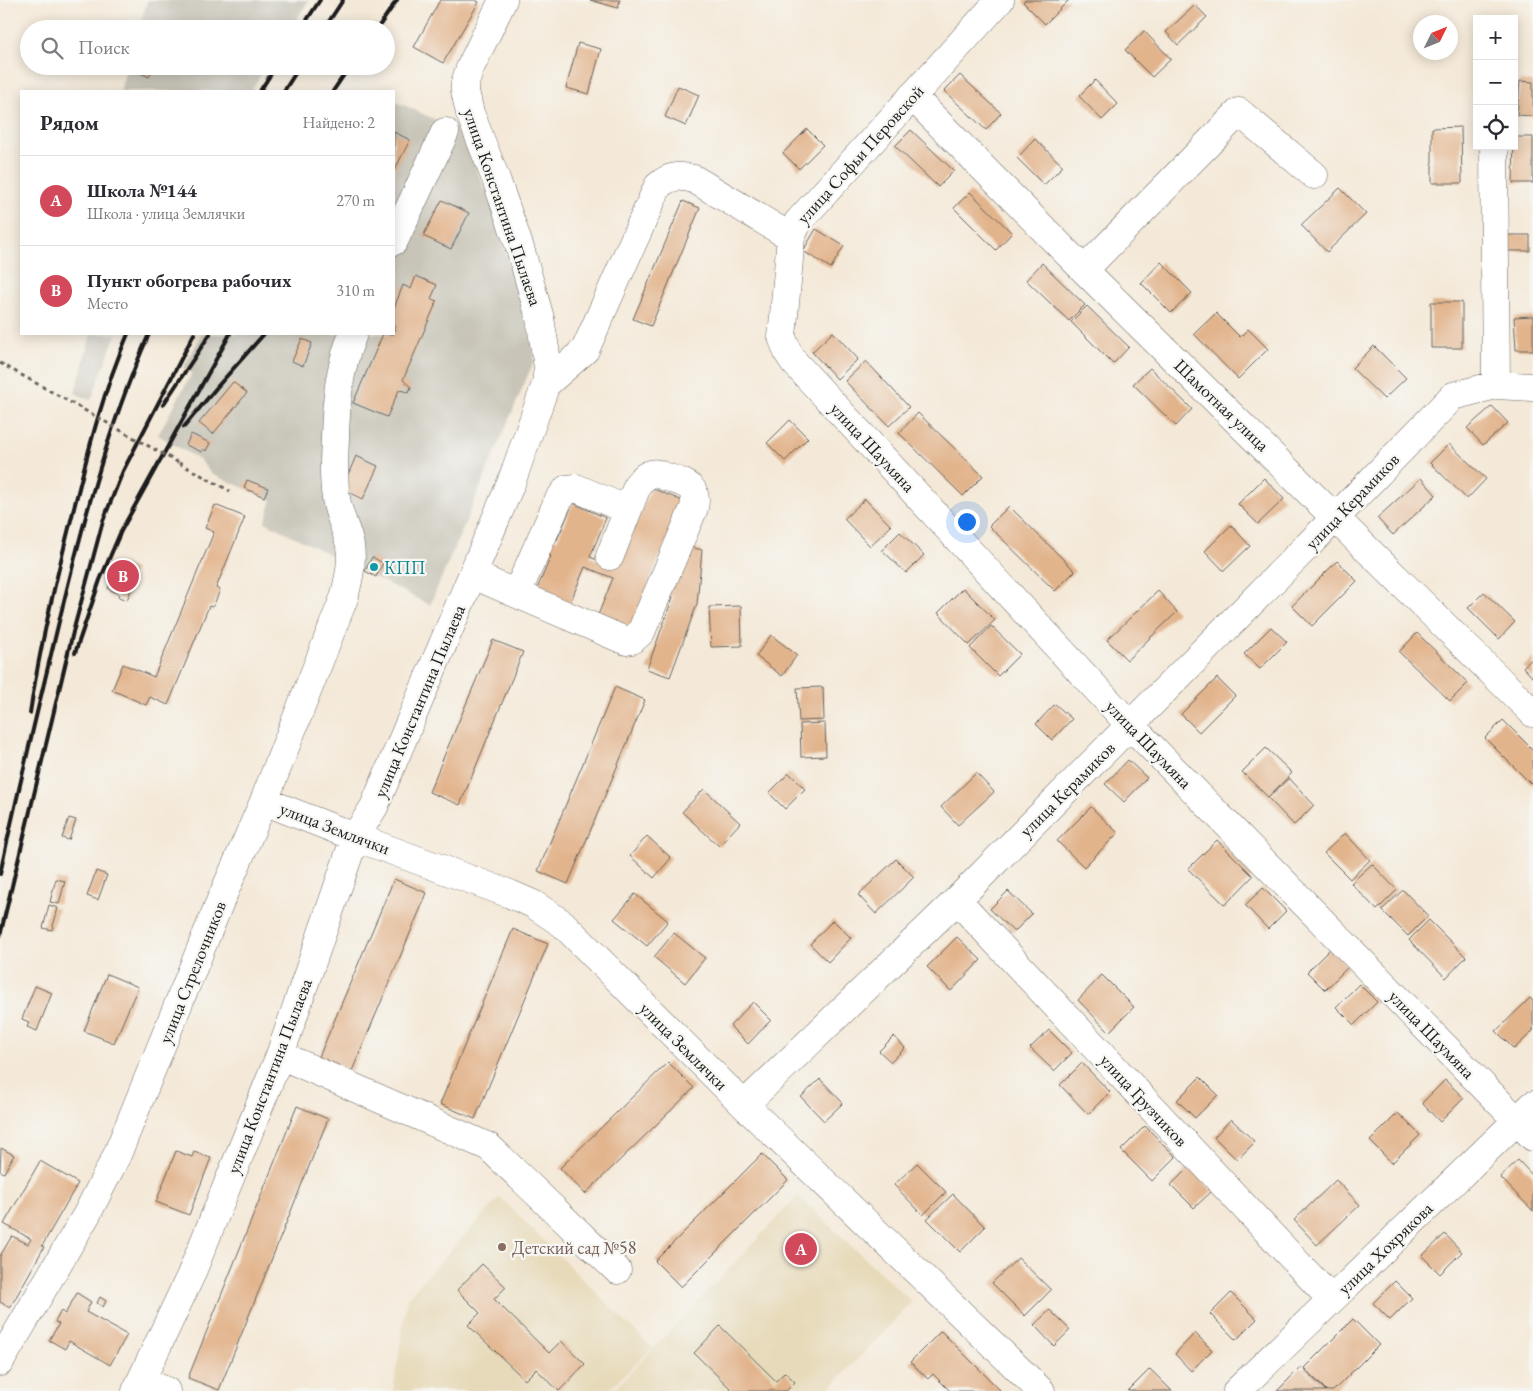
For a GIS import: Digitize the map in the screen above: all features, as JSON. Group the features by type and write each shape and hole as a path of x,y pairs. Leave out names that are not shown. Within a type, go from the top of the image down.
{"street":[{"name":"улица Константина Пылаева","path":"148,1388 190,1277 280,1055 355,837 374,807 473,575 511,483 546,384 548,367 540,318 520,248 470,113 465,91 465,83 470,68 503,0"},
{"name":"улица Софьи Перовской","path":"782,337 791,237 798,222 805,212 1000,0"},
{"name":"Шамотная улица","path":"912,96 1084,270 1533,713"},
{"path":"1084,270 1239,112 1314,175"},
{"path":"395,238 445,132"},
{"path":"1494,150 1496,385"},
{"path":"546,384 585,350 658,186 665,179 682,176 694,179 791,237"},
{"name":"улица Стрелочников","path":"0,1362 108,1175 219,904 264,801 341,606 349,579 351,557 350,545 338,508 333,478 337,397 344,357 353,335"},
{"name":"улица Шаумяна","path":"782,337 788,353 794,362 1130,725 1528,1121"},
{"name":"улица Керамиков","path":"744,1105 957,900 1454,396 1496,385 1533,387"},
{"path":"473,575 626,641 632,640 641,632 694,508 696,500 694,492 685,483 652,473 638,484 610,556"},
{"path":"517,593 558,501 567,489 576,488 628,510"},
{"name":"улица Землячки","path":"264,801 510,894 547,913 563,924 744,1105 1041,1391"},
{"name":"улица Грузчиков","path":"957,900 1331,1299"},
{"path":"280,1055 489,1147 617,1270"},
{"name":"улица Хохрякова","path":"1237,1391 1331,1299 1528,1121"}],"path":[{"path":"0,363 230,491"}],"shaded area":[{"path":"148,0 309,0 296,20 141,20"},
{"path":"124,75 261,75 252,90 120,90"},
{"path":"395,102 455,129 462,137 491,202 531,337 534,361 430,605 265,522 272,500 211,474 200,460 158,435 192,373 183,368 201,335 395,335"},
{"path":"91,335 116,335 91,400 75,393"},
{"path":"798,1196 912,1302 827,1391 613,1391"},
{"name":"Детский сад №58","path":"500,1197 652,1348 608,1391 393,1391 407,1298"}],"building":[{"path":"440,0 475,0 479,2 443,63 414,47"},
{"path":"590,0 620,0 618,8"},
{"path":"1025,0 1069,0 1045,24 1023,2"},
{"path":"1195,5 1207,17 1178,45 1166,32"},
{"path":"1144,31 1171,59 1152,77 1125,50"},
{"path":"578,43 601,49 589,94 566,88"},
{"path":"960,75 1001,113 986,130 944,91"},
{"path":"1095,80 1118,104 1102,120 1079,96"},
{"path":"1520,81 1533,82 1533,116 1518,115"},
{"path":"678,86 699,95 686,126 665,117"},
{"path":"1461,127 1462,183 1432,183 1432,128"},
{"path":"807,129 823,145 799,169 783,153"},
{"path":"911,130 954,171 938,187 895,146"},
{"path":"395,132 410,140 395,169"},
{"path":"1518,137 1533,137 1533,183 1513,183 1514,150 1518,150"},
{"path":"1035,139 1063,166 1044,185 1017,158"},
{"path":"1340,188 1366,214 1327,252 1301,225"},
{"path":"970,192 1012,233 996,250 954,208"},
{"path":"442,200 469,213 451,249 423,236"},
{"path":"683,201 700,208 651,326 633,319"},
{"path":"816,229 844,246 831,268 803,251"},
{"path":"1506,235 1530,235 1530,251 1506,251"},
{"path":"1161,262 1192,293 1171,313 1141,283"},
{"path":"1042,263 1085,305 1069,321 1026,280"},
{"path":"416,276 437,285 431,299 437,301 403,380 411,387 409,392 399,390 387,417 353,403 383,335 395,335 395,305 403,285 411,289"},
{"path":"1431,302 1462,302 1462,348 1431,348"},
{"path":"1087,306 1129,347 1113,364 1071,322"},
{"path":"1216,313 1240,337 1248,329 1268,349 1238,379 1194,334"},
{"path":"1533,316 1533,350 1516,350 1514,317"},
{"path":"833,332 858,359 837,379 812,352"},
{"path":"302,339 312,343 303,366 292,361"},
{"path":"1374,346 1406,378 1384,399 1352,368"},
{"path":"866,361 909,407 889,426 845,381"},
{"path":"1150,368 1192,409 1176,426 1133,384"},
{"path":"233,382 247,393 213,434 199,423"},
{"path":"1492,406 1508,423 1483,445 1467,428"},
{"path":"918,413 983,476 963,496 899,433"},
{"path":"790,420 808,438 785,461 767,443"},
{"path":"191,434 210,443 206,451 203,449 202,452 186,445"},
{"path":"1449,444 1486,479 1467,499 1430,463"},
{"path":"356,456 378,466 363,499 342,489"},
{"path":"1264,478 1284,499 1258,524 1238,504"},
{"path":"1421,478 1436,495 1393,535 1377,518"},
{"path":"247,480 268,488 264,497 244,488"},
{"path":"651,488 683,501 628,634 596,620 613,578 585,567 570,603 537,589 551,556 542,552 549,536 557,540 573,503 606,518 590,557 617,568"},
{"path":"865,499 891,526 870,546 844,519"},
{"path":"215,505 245,517 216,588 220,590 213,607 209,606 168,705 150,697 146,705 112,690 123,664 154,677 214,532 205,528"},
{"path":"1009,506 1075,571 1055,591 989,526"},
{"path":"1231,525 1250,546 1224,571 1205,551"},
{"path":"900,532 924,555 906,573 882,550"},
{"path":"683,545 702,550 697,604 670,677 647,669 673,597 667,596"},
{"name":"КПП","path":"372,557 383,563 376,577 365,571"},
{"path":"1337,561 1357,581 1312,626 1292,606"},
{"path":"118,563 135,569 130,583 133,585 127,600 118,597 119,594 108,589"},
{"path":"963,588 995,620 969,645 938,613"},
{"path":"1158,591 1177,612 1127,660 1107,640"},
{"path":"1484,592 1515,622 1499,639 1468,608"},
{"path":"741,606 742,646 711,647 709,607"},
{"path":"991,626 1020,654 998,676 970,648"},
{"path":"1271,627 1287,642 1260,669 1244,654"},
{"path":"1417,633 1468,683 1450,701 1399,652"},
{"path":"771,635 797,655 782,676 756,656"},
{"path":"493,640 523,652 460,805 429,792"},
{"path":"1533,658 1533,678 1523,667"},
{"path":"1217,678 1235,696 1199,732 1181,714"},
{"path":"615,687 645,700 568,884 538,871"},
{"path":"823,687 824,720 799,721 797,688"},
{"path":"1055,704 1072,719 1052,740 1036,724"},
{"path":"1503,720 1533,750 1533,786 1485,738"},
{"path":"825,723 826,756 801,757 800,724"},
{"path":"1266,748 1292,773 1268,797 1242,772"},
{"path":"1128,760 1147,778 1124,802 1105,784"},
{"path":"789,773 805,789 785,809 769,793"},
{"path":"976,773 994,792 958,825 941,807"},
{"path":"1289,778 1314,805 1294,825 1268,798"},
{"path":"704,789 740,823 719,846 682,812"},
{"path":"1091,807 1118,833 1084,867 1057,841"},
{"path":"69,818 76,820 69,840 62,838"},
{"path":"1345,833 1370,860 1350,879 1324,853"},
{"path":"647,836 671,858 654,878 630,856"},
{"path":"1217,840 1253,876 1225,905 1188,869"},
{"path":"896,859 914,877 876,914 858,895"},
{"path":"1372,864 1397,890 1377,910 1351,883"},
{"path":"96,871 107,875 98,900 87,896"},
{"path":"56,879 65,881 59,904 50,902"},
{"path":"394,879 427,893 352,1071 319,1057"},
{"path":"1263,888 1286,911 1268,929 1245,905"},
{"path":"1403,890 1428,916 1408,936 1382,910"},
{"path":"1008,891 1032,914 1014,932 990,909"},
{"path":"635,894 668,921 647,946 614,919"},
{"path":"49,905 58,908 52,930 43,928"},
{"path":"833,920 851,938 828,962 810,944"},
{"path":"1429,920 1466,957 1446,978 1409,940"},
{"path":"513,929 548,944 475,1119 440,1104"},
{"path":"674,933 705,958 685,983 654,957"},
{"path":"957,937 981,960 951,991 927,967"},
{"path":"1330,949 1348,967 1325,990 1307,972"},
{"path":"107,974 138,987 114,1043 84,1031"},
{"path":"1102,975 1134,1007 1109,1032 1078,1000"},
{"path":"1359,984 1377,1002 1354,1025 1336,1007"},
{"path":"35,986 52,993 37,1031 27,1027 29,1022 22,1019"},
{"path":"1530,998 1533,1001 1533,1031 1514,1049 1496,1031"},
{"path":"753,1002 771,1020 748,1044 730,1026"},
{"path":"1049,1030 1072,1053 1054,1071 1030,1048"},
{"path":"894,1036 905,1048 891,1062 879,1051"},
{"path":"668,1062 694,1088 585,1194 560,1168"},
{"path":"1082,1063 1110,1092 1088,1114 1060,1085"},
{"path":"1200,1077 1218,1095 1195,1118 1177,1100"},
{"path":"820,1079 843,1103 824,1121 801,1097"},
{"path":"1445,1080 1464,1098 1440,1122 1422,1103"},
{"path":"297,1106 328,1119 219,1390 188,1378"},
{"path":"1398,1113 1420,1135 1392,1163 1370,1141"},
{"path":"1231,1119 1255,1142 1237,1160 1214,1137"},
{"path":"1145,1126 1176,1157 1152,1181 1121,1150"},
{"path":"1,1148 14,1155 4,1173 0,1171"},
{"path":"176,1151 192,1157 194,1152 211,1158 189,1215 156,1202"},
{"path":"762,1154 788,1180 681,1287 655,1261"},
{"path":"1518,1160 1533,1176 1533,1211 1500,1177"},
{"path":"40,1161 78,1183 42,1246 44,1247 10,1308 0,1302 0,1256 12,1236 28,1244 31,1239 4,1224"},
{"path":"917,1163 946,1192 923,1215 894,1185"},
{"path":"1189,1167 1212,1191 1194,1208 1171,1185"},
{"path":"1336,1180 1360,1205 1317,1245 1294,1220"},
{"path":"953,1194 985,1227 960,1252 927,1219"},
{"path":"1445,1234 1462,1252 1440,1274 1422,1256"},
{"path":"1018,1258 1051,1290 1025,1316 992,1283"},
{"path":"482,1264 506,1287 494,1299 549,1353 561,1341 585,1364 559,1391 536,1369 525,1380 468,1325 480,1313 457,1290"},
{"path":"1395,1281 1412,1298 1390,1320 1373,1303"},
{"path":"77,1293 91,1302 86,1312 127,1335 110,1365 69,1341 65,1349 49,1340 59,1324 55,1322 61,1311 65,1314"},
{"path":"1231,1293 1257,1319 1236,1340 1210,1314"},
{"path":"100,1297 106,1301 103,1307 97,1303"},
{"path":"1050,1310 1070,1330 1054,1346 1034,1325"},
{"path":"1353,1319 1379,1345 1333,1391 1327,1391 1304,1368"},
{"path":"720,1326 776,1381 785,1372 795,1382 786,1391 733,1391 694,1353"},
{"path":"941,1331 1001,1391 950,1391 933,1374 928,1379 910,1362"},
{"path":"1195,1333 1212,1350 1191,1371 1175,1354"},
{"path":"1301,1367 1326,1391 1277,1391"},
{"path":"1150,1369 1172,1391 1128,1391"}],"railway":[{"path":"307,20 320,0"},
{"path":"330,20 343,0"},
{"path":"383,20 397,0"},
{"path":"261,90 270,75"},
{"path":"285,90 294,75"},
{"path":"334,90 344,75"},
{"path":"30,713 49,612 84,467 104,400 128,335"},
{"path":"0,874 64,599 84,522 107,445 149,335"},
{"path":"0,936 73,632 103,521 123,471 193,335"},
{"path":"163,405 209,335"},
{"path":"75,653 100,580 121,531 229,335"},
{"path":"184,427 263,335"}],"place":[{"name":"КПП","path":"374,567"},
{"name":"Пункт обогрева рабочих","path":"123,576"},
{"name":"Детский сад №58","path":"502,1247"},
{"name":"Школа №144","path":"801,1249"}]}
